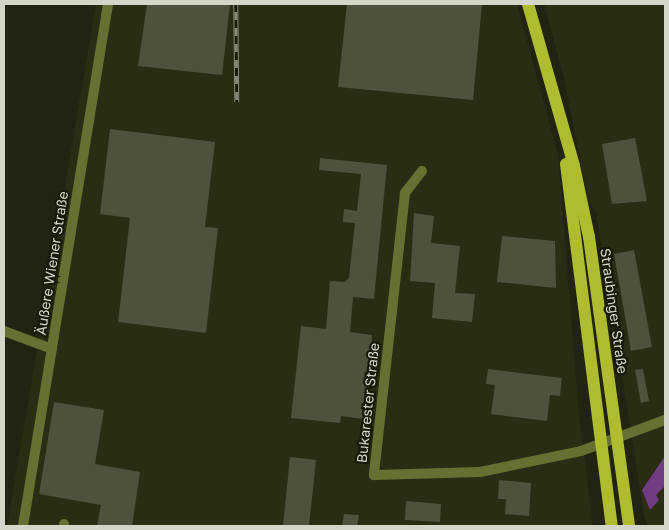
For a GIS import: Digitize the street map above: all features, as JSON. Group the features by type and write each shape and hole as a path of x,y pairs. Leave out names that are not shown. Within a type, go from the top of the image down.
{"main road":[{"name":"Straubinger Straße","path":"528,4 589,237 615,437 629,526"},
{"name":"Straubinger Straße","path":"555,103 599,444 612,526"}],"street":[{"name":"Äußere Wiener Straße","path":"23,526 108,4"},
{"name":"Bukarester Straße","path":"422,171 405,193 374,475 480,472 599,444"},
{"path":"4,331 52,349"},
{"path":"599,444 665,420"}],"shaded area":[{"path":"96,4 517,4 558,155 579,414 593,526 7,526"},
{"path":"544,4 665,4 665,526 647,526 644,514 596,212 588,200 564,78"},
{"path":"665,456 665,486 656,495 659,500 650,510 642,490"}],"building":[{"path":"147,4 230,4 222,75 138,66"},
{"path":"347,4 482,4 473,100 338,87"},
{"path":"110,129 215,142 205,227 218,228 206,333 118,322 130,218 100,214"},
{"path":"635,138 647,201 612,204 602,144"},
{"path":"320,158 387,165 374,299 353,297 350,332 372,335 364,419 341,416 340,423 291,418 301,326 326,329 330,281 345,282 349,278 355,223 343,222 344,209 357,211 361,174 319,170"},
{"path":"414,213 434,216 431,243 460,246 455,293 475,294 472,322 432,318 435,283 410,281"},
{"path":"502,236 555,241 556,288 497,282"},
{"path":"634,250 652,347 631,351 614,254"},
{"path":"488,369 562,378 560,396 550,395 547,421 491,414 495,385 486,384"},
{"path":"643,369 649,401 641,403 635,370"},
{"path":"54,402 104,410 95,464 140,472 132,526 97,526 101,505 39,494"},
{"path":"290,457 316,460 309,526 283,526"},
{"path":"499,480 531,483 529,516 505,514 506,499 498,499"},
{"path":"406,501 441,504 440,522 405,520"},
{"path":"344,514 359,515 357,526 342,526"}],"railway":[{"path":"236,4 237,102"}]}
